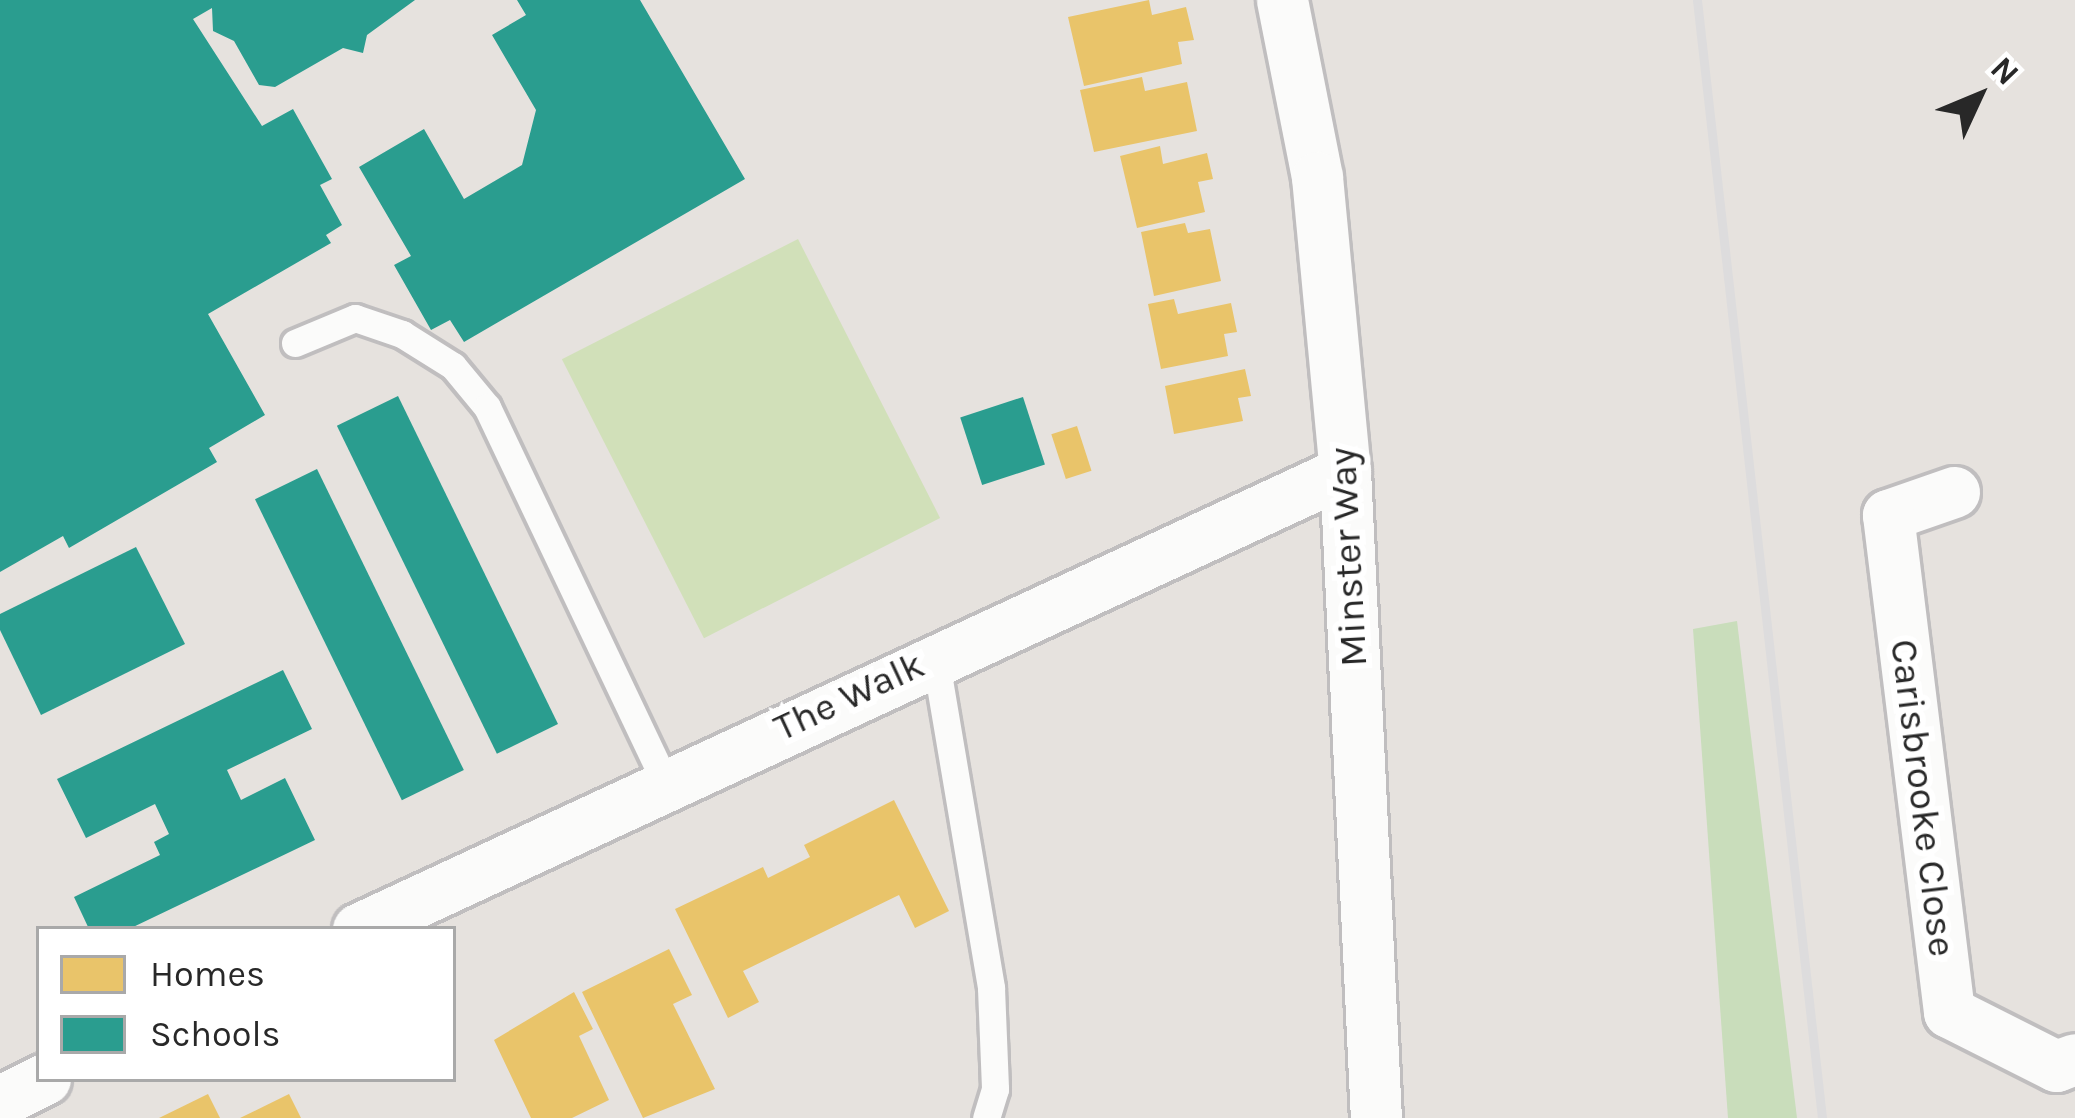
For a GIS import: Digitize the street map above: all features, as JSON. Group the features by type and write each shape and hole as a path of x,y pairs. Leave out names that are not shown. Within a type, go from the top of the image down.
{"street":[{"name":"Minster Way","path":"1282,0 1317,177 1345,471 1376,1118"},
{"name":"The Walk","path":"364,926 935,656 1345,471"},
{"name":"Carisbrooke Close","path":"1954,491 1888,515 1949,1012 2056,1066 2075,1059"},
{"path":"0,1101 39,1082"}],"lane":[{"path":"295,344 355,318 402,334 453,365 487,407 665,782"},
{"path":"935,656 992,988 995,1089 986,1118"}],"green space":[{"path":"798,239 940,518 704,638 562,359"},
{"path":"1737,621 1797,1118 1728,1118 1693,629"}],"building: Homes":[{"path":"1149,0 1152,15 1186,7 1194,40 1178,42 1182,64 1084,86 1068,17"},
{"path":"1142,77 1145,91 1187,82 1197,131 1094,152 1080,90"},
{"path":"1160,146 1163,164 1207,153 1213,179 1198,182 1205,212 1137,228 1120,156"},
{"path":"1185,223 1188,233 1210,229 1221,281 1154,296 1141,232"},
{"path":"1174,299 1178,314 1231,303 1237,332 1224,334 1228,356 1161,369 1148,304"},
{"path":"1245,369 1251,396 1238,398 1243,421 1174,434 1165,386"},
{"path":"1077,426 1092,471 1066,479 1051,434"},
{"path":"894,800 949,911 915,928 899,895 743,971 759,1002 728,1018 675,909 763,867 768,878 810,857 804,845"},
{"path":"669,949 692,995 673,1004 715,1089 643,1118 582,992"},
{"path":"574,992 593,1029 579,1036 609,1100 572,1118 531,1118 494,1040"},
{"path":"208,1094 220,1118 159,1118"},
{"path":"289,1094 301,1118 240,1118"}],"building: Schools":[{"path":"0,0 415,0 367,35 363,53 343,48 275,87 259,85 234,41 213,31 212,8 193,19 262,126 293,109 332,179 320,185 342,225 326,235 331,243 208,314 265,415 209,448 217,462 69,548 63,536 0,572"},
{"path":"517,0 640,0 745,179 464,342 450,320 431,330 394,265 411,256 359,167 424,129 464,199 522,165 536,110 492,35 526,15"},
{"path":"398,396 558,724 497,754 337,426"},
{"path":"1023,397 1045,465 982,485 960,417"},
{"path":"317,469 464,770 402,800 255,499"},
{"path":"136,547 185,644 41,715 0,630 0,614"},
{"path":"283,670 312,729 227,770 241,800 285,778 315,840 135,926 88,926 74,897 160,855 154,842 169,834 155,804 86,838 57,779"}],"railway":[{"path":"1697,0 1822,1118"}]}
